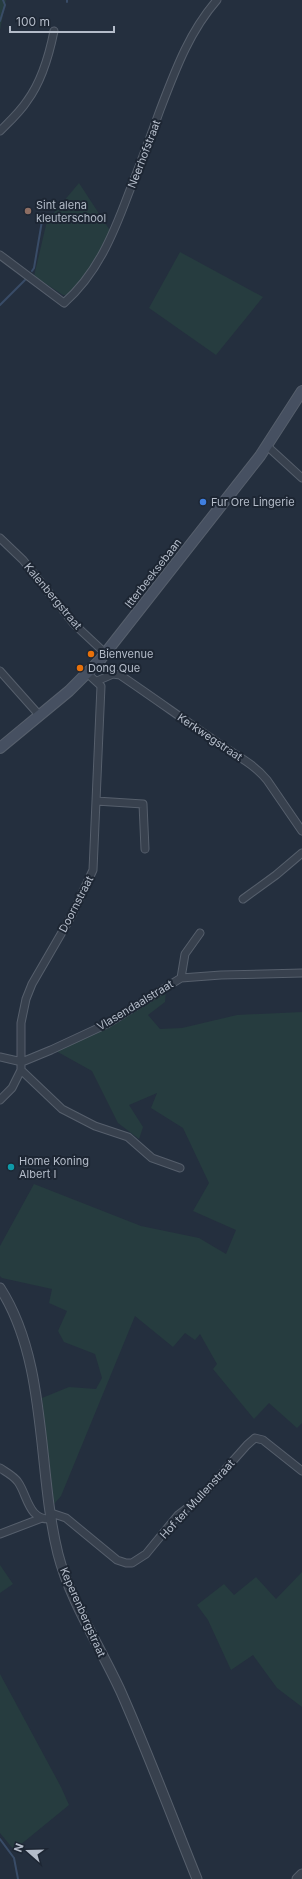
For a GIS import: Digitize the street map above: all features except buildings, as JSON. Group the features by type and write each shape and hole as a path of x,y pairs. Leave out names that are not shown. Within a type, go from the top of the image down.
{"main road":[{"name":"Itterbeeksebaan","path":"0,748 40,716 88,674 267,446 302,391"}],"street":[{"name":"Neerhofstraat","path":"0,255 64,303 84,284 96,268 108,244 177,65 197,26 216,0"},
{"path":"0,131 26,103 36,88 46,62 54,32"},
{"path":"267,446 302,478"},
{"name":"Kalenbergstraat","path":"0,538 23,560 74,624 105,653"},
{"path":"0,671 40,716"},
{"path":"88,674 97,681"},
{"name":"Kerkwegstraat","path":"97,681 113,674 120,675 228,750 248,762 264,776 302,831"},
{"name":"Doornstraat","path":"0,1100 12,1088 22,1066 21,1023 26,999 32,984 72,915 93,870 101,686 97,681"},
{"path":"96,801 143,804 145,849"},
{"path":"243,899 276,875 302,853"},
{"path":"181,978 185,954 200,933"},
{"name":"Vlasendaalstraat","path":"22,1066 107,1024 181,978 221,975 302,973"},
{"path":"0,1058 22,1066 62,1109 95,1126 128,1137 152,1158 180,1168"},
{"name":"Keperenbergstraat","path":"0,1288 8,1301 22,1332 30,1361 51,1516 58,1554 68,1581 120,1692 197,1879"},
{"name":"Hof ter Mullenstraat","path":"51,1516 66,1518 117,1560 132,1563 146,1554 178,1515 199,1499 247,1444 255,1438 263,1440 302,1471"},
{"path":"0,1468 18,1482 26,1501 34,1513 42,1518"},
{"path":"0,1534 51,1516"},
{"path":"297,1879 302,1874"}],"green space":[{"path":"0,0 6,0 0,30"},
{"path":"79,183 111,232 87,273 68,295 63,295 34,276 47,221"},
{"path":"180,252 263,297 216,355 149,308"},
{"path":"166,990 165,1002 148,1015 160,1029 182,1028 237,1015 302,1012 302,1423 297,1428 269,1403 254,1419 213,1369 217,1364 200,1334 195,1340 185,1333 173,1347 135,1316 61,1496 54,1504 42,1398 69,1387 96,1389 102,1378 95,1354 64,1342 58,1331 67,1311 49,1303 52,1289 2,1278 0,1276 0,1246 34,1184 141,1226 199,1238 226,1254 236,1230 193,1211 209,1183 183,1128 151,1108 157,1093 129,1105 143,1127 139,1139 118,1123 92,1071 56,1051 119,1022"},
{"path":"0,1565 13,1584 0,1593"},
{"path":"302,1572 302,1707 277,1688 253,1655 231,1670 208,1620 197,1605 224,1584 234,1595 256,1577 276,1599"},
{"path":"0,1674 61,1787 69,1805 14,1850 0,1833"}],"waterway":[{"path":"0,21 5,5 3,0"},
{"path":"32,271 34,268 42,221"},
{"path":"0,305 25,280"},
{"path":"0,1839 14,1858 18,1879"}],"place":[{"name":"Sint alena kleuterschool","path":"28,211"},
{"name":"Fur Ore Lingerie","path":"203,502"},
{"name":"Bienvenue","path":"91,654"},
{"name":"Dong Que","path":"80,668"},
{"name":"Home Koning Albert I","path":"11,1167"}]}
